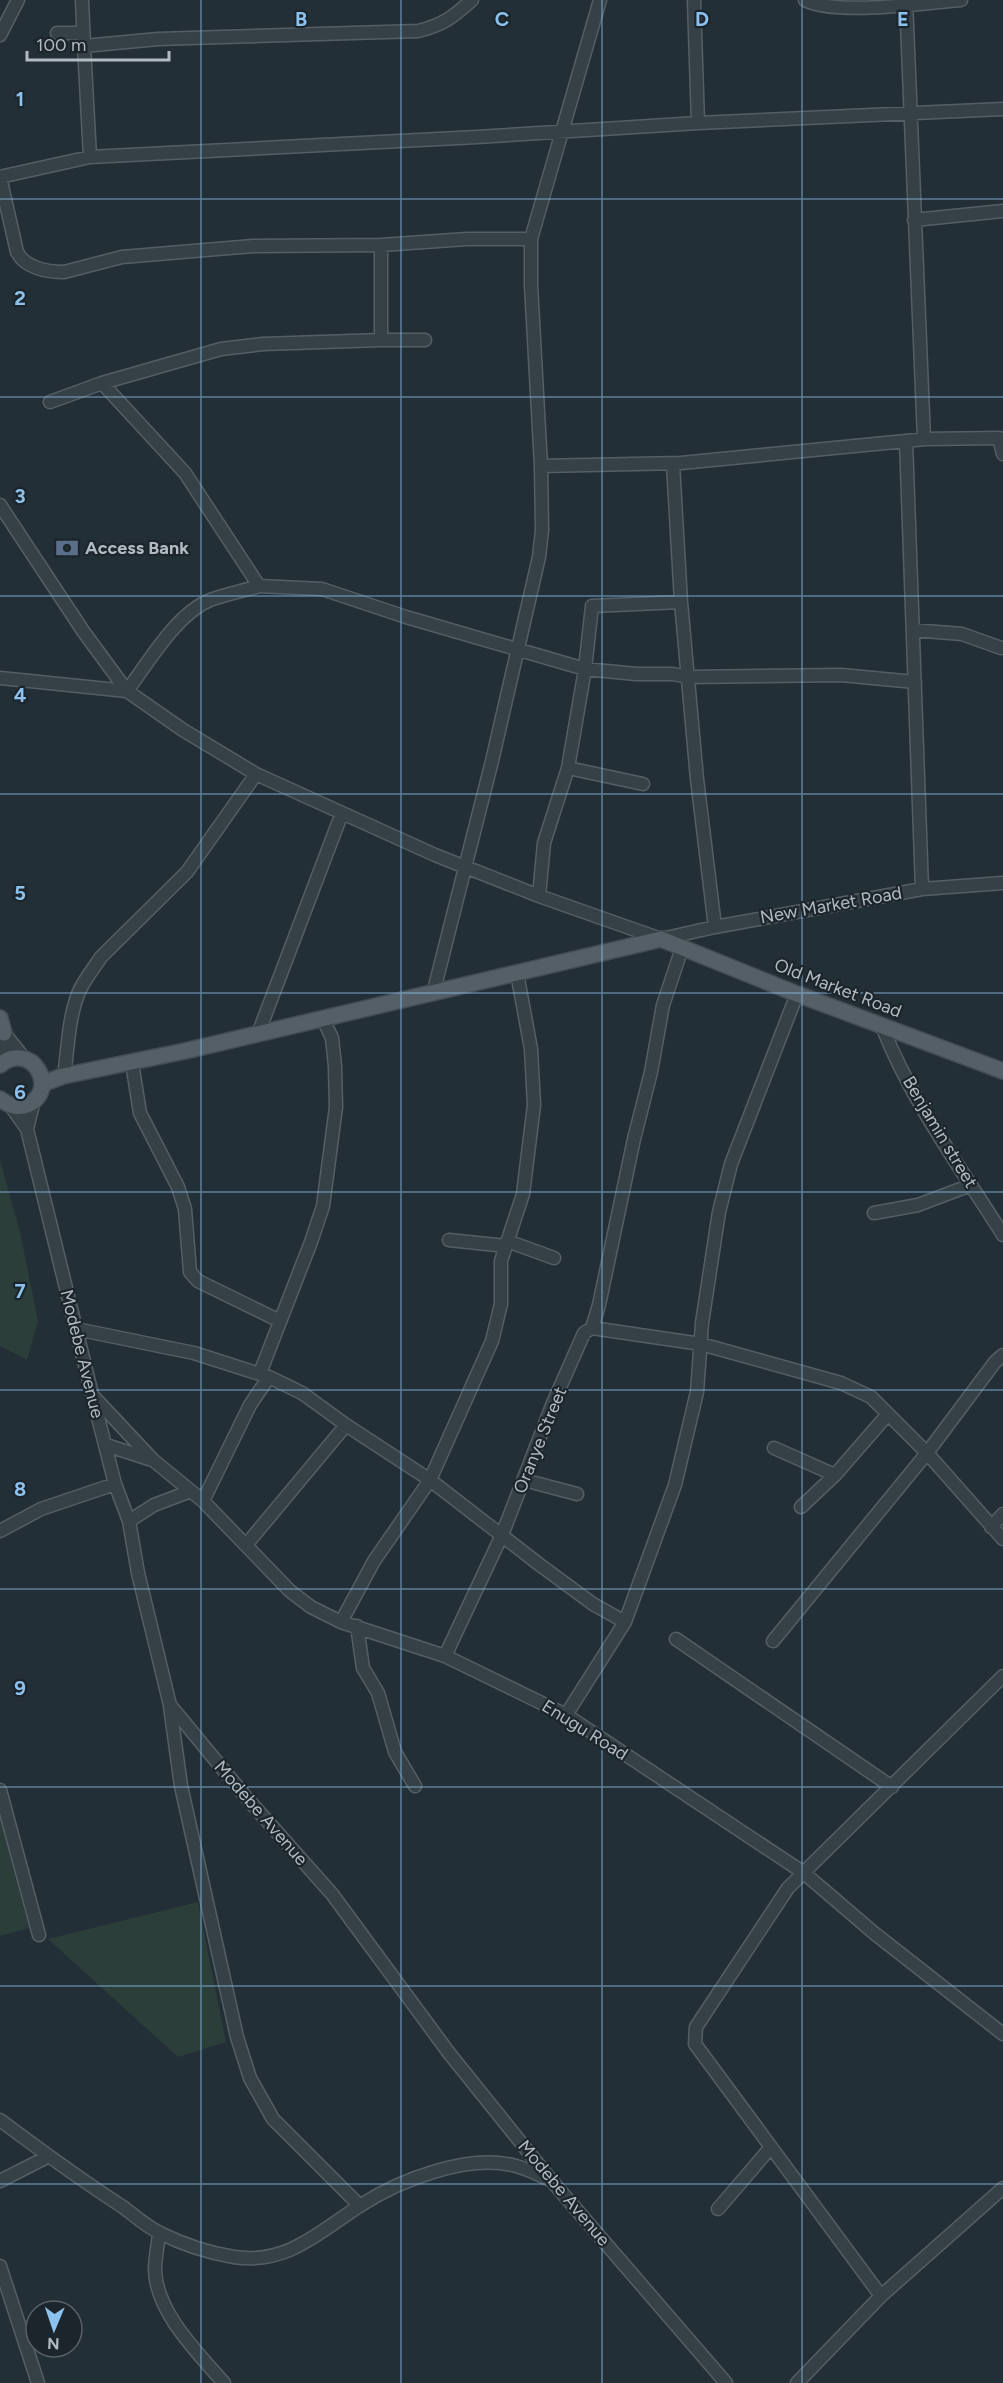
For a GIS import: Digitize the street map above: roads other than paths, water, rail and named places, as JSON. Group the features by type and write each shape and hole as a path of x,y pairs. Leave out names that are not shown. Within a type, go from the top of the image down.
{"main road":[{"path":"42,1084 53,1079 241,1041 258,1034 323,1018 661,939"},
{"name":"Old Market Road","path":"661,939 797,994 1003,1071"},
{"path":"0,1018 4,1033"},
{"path":"1,1064 16,1058 87,1072"},
{"path":"5,1102 23,1106 34,1100 42,1084 42,1077 30,1062"}],"street":[{"path":"0,35 18,0"},
{"path":"82,0 90,157"},
{"path":"57,33 83,39 158,39 418,31 438,26 472,0"},
{"path":"433,994 539,557 542,530 542,466 531,285 531,239 600,0"},
{"path":"805,0 821,6 841,8 961,0"},
{"path":"694,1 698,123"},
{"path":"906,2 924,439"},
{"path":"531,239 381,245 253,246 122,257 64,272 54,272 21,260 17,252 0,177 90,157 698,123 1003,109"},
{"path":"914,220 1003,211"},
{"path":"381,245 381,340"},
{"path":"50,402 102,383 221,349 262,344 425,340"},
{"path":"102,383 185,473 259,586"},
{"path":"542,466 673,464 924,439 1001,435 1003,454"},
{"path":"906,441 922,889"},
{"path":"673,464 681,602 697,779 715,927"},
{"path":"0,505 83,631 127,691 183,730 256,774 435,855 539,896 661,939"},
{"path":"127,691 178,623 193,610 209,601 259,586 322,589 406,617 585,669 636,674 673,674 688,677 841,675 915,681"},
{"path":"539,896 544,843 568,768 585,669 592,606 681,602"},
{"path":"913,630 962,634 1001,648"},
{"path":"0,678 127,691"},
{"path":"568,768 643,784"},
{"path":"65,1069 70,1028 79,992 101,957 187,872 256,774"},
{"path":"258,1034 342,813"},
{"name":"New Market Road","path":"661,939 922,889 1003,883"},
{"name":"Oranye Street","path":"445,1656 502,1535 584,1333 592,1328 651,1072 663,1005 682,948"},
{"path":"341,1622 374,1562 430,1480 492,1341 501,1304 501,1261 523,1194 534,1105 531,1049 517,973"},
{"path":"566,1715 625,1622 675,1485 697,1392 718,1212 731,1164 797,994"},
{"path":"203,1502 265,1375 280,1321 312,1242 323,1206 336,1107 332,1038 323,1018"},
{"name":"Benjamin street","path":"882,1026 892,1052 915,1095 1003,1235"},
{"path":"4,1033 30,1062"},
{"path":"1,1064 4,1033"},
{"path":"132,1063 140,1113 178,1187 185,1209 190,1272 198,1281 280,1321"},
{"path":"27,1129 34,1100"},
{"path":"5,1102 27,1129"},
{"name":"Modebe Avenue","path":"27,1129 115,1484 129,1521 138,1573 170,1705 245,1796 332,1894 449,2053 551,2181 726,2383"},
{"path":"874,1213 918,1205 971,1185"},
{"path":"449,1240 507,1243 554,1258"},
{"path":"592,1328 701,1344 841,1383 871,1397 927,1453 1003,1539"},
{"path":"76,1329 194,1353 265,1375 302,1393 430,1480 593,1604 625,1622"},
{"path":"773,1641 927,1453 995,1362 1003,1355"},
{"path":"92,1394 153,1460"},
{"path":"801,1508 835,1475 888,1414"},
{"path":"246,1545 346,1425"},
{"path":"106,1445 153,1460"},
{"path":"774,1448 835,1475"},
{"name":"Enugu Road","path":"153,1460 203,1502 290,1591 311,1607 341,1622 445,1656 566,1715 804,1873 874,1933 1003,2034"},
{"path":"524,1479 577,1494"},
{"path":"0,1531 41,1509 115,1484"},
{"path":"129,1521 154,1505 191,1491"},
{"path":"991,1527 1003,1514"},
{"path":"357,1626 363,1668 378,1693 395,1752 415,1786"},
{"path":"676,1639 892,1786"},
{"path":"881,2296 695,2044 694,2034 696,2027 788,1888 1003,1676"},
{"path":"170,1705 181,1786 237,2037 250,2078 273,2119 360,2206"},
{"path":"0,1790 39,1935"},
{"path":"0,2120 159,2233 215,2253 236,2257 266,2258 299,2247 380,2194 422,2176 452,2168 483,2163 516,2166 551,2181"},
{"path":"718,2209 771,2147"},
{"path":"0,2181 49,2156"},
{"path":"797,2383 881,2296 1003,2188"},
{"path":"159,2233 155,2271 162,2301 194,2348 224,2383"},
{"path":"0,2266 38,2383"}],"place":[{"name":"Access Bank","path":"67,548"}]}
